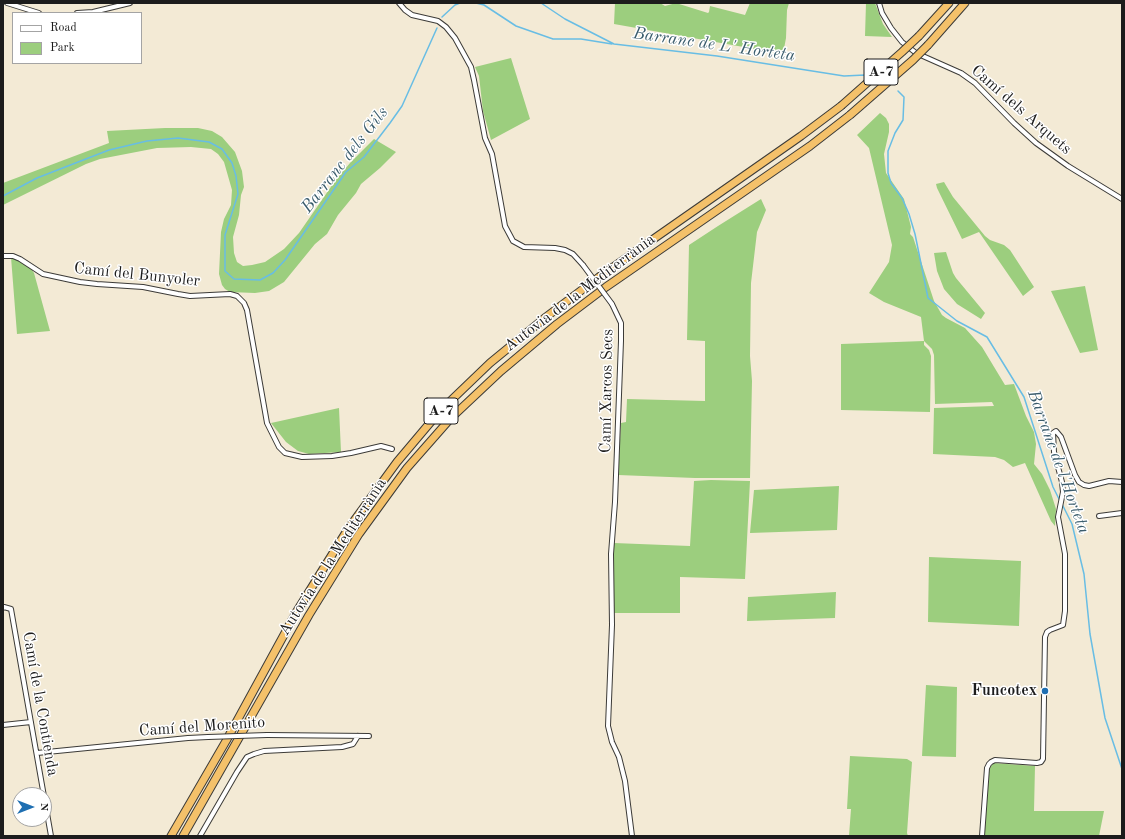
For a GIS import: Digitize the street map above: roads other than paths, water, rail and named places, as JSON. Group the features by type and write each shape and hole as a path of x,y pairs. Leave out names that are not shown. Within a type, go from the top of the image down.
{"highway":[{"name":"Autovia de la Mediterrània","path":"172,836 297,611 348,528 397,462 440,411 490,363 546,317 599,277 801,136 841,106 919,36 949,3"},
{"name":"Autovia de la Mediterrània","path":"183,836 309,615 359,534 407,468 451,418 501,370 557,324 606,287 804,150 850,114 913,60 965,3"}],"street":[{"path":"7,3 36,12"},
{"path":"93,12 130,3"},
{"name":"Camí Xarcos Secs","path":"399,3 412,15 438,20 446,27 455,38 471,67 483,126 492,154 505,226 513,241 524,247 555,248 565,250 573,254 612,304 621,323 622,341 615,502 611,554 612,625 608,726 609,734 619,757 625,781 632,836"},
{"name":"Camí dels Arquets","path":"879,3 882,13 902,42 916,53 961,73 976,83 1014,123 1036,143 1068,166 1122,198"},
{"name":"Camí del Bunyoler","path":"3,256 13,256 20,259 43,274 80,282 143,287 190,296 230,294 237,296 244,303 247,310 268,422 279,447 285,453 302,457 351,453 381,446 392,449"},
{"path":"982,836 988,764 995,760 1037,763 1041,762 1043,759 1045,637 1047,632 1050,630 1063,625 1065,616 1065,554 1058,517 1063,492 1053,441 1053,433 1056,430 1062,437 1075,475 1082,484 1087,486 1109,481 1122,482"},
{"path":"1099,516 1122,513"},
{"name":"Camí de la Contienda","path":"3,608 10,608 51,836"},
{"path":"3,725 31,722"},
{"name":"Camí del Morenito","path":"37,753 208,737 267,735 369,736"},
{"path":"200,836 237,772 248,757 264,751 342,747 353,744 358,736"}],"waterway":[{"name":"Barranc dels Gils","path":"442,17 455,5 460,3"},
{"name":"Barranc dels Gils","path":"476,3 484,5 516,26 553,39 581,39 612,44"},
{"name":"Barranc de L' Horteta","path":"541,3 565,19 614,44 717,56 844,76 865,75 870,77"},
{"name":"Barranc dels Gils","path":"3,196 37,178 109,150 147,141 178,138 209,142 222,149 232,163 236,176 238,194 225,235 225,271 234,279 260,280 273,273 285,260 346,172 364,157 402,106 437,28"},
{"name":"Barranc de L' Horteta","path":"875,78 885,81"},
{"name":"Barranc de l'Horteta","path":"898,91 904,97 903,120 895,133 888,151 888,173 891,183 902,198 909,214 915,234 928,298 957,321 987,337 1024,397 1053,487 1060,501"},
{"name":"Barranc de l'Horteta","path":"1062,504 1072,524 1084,574 1090,634 1105,718 1122,769"}],"place":[{"name":"Funcotex","path":"1045,691"}]}
